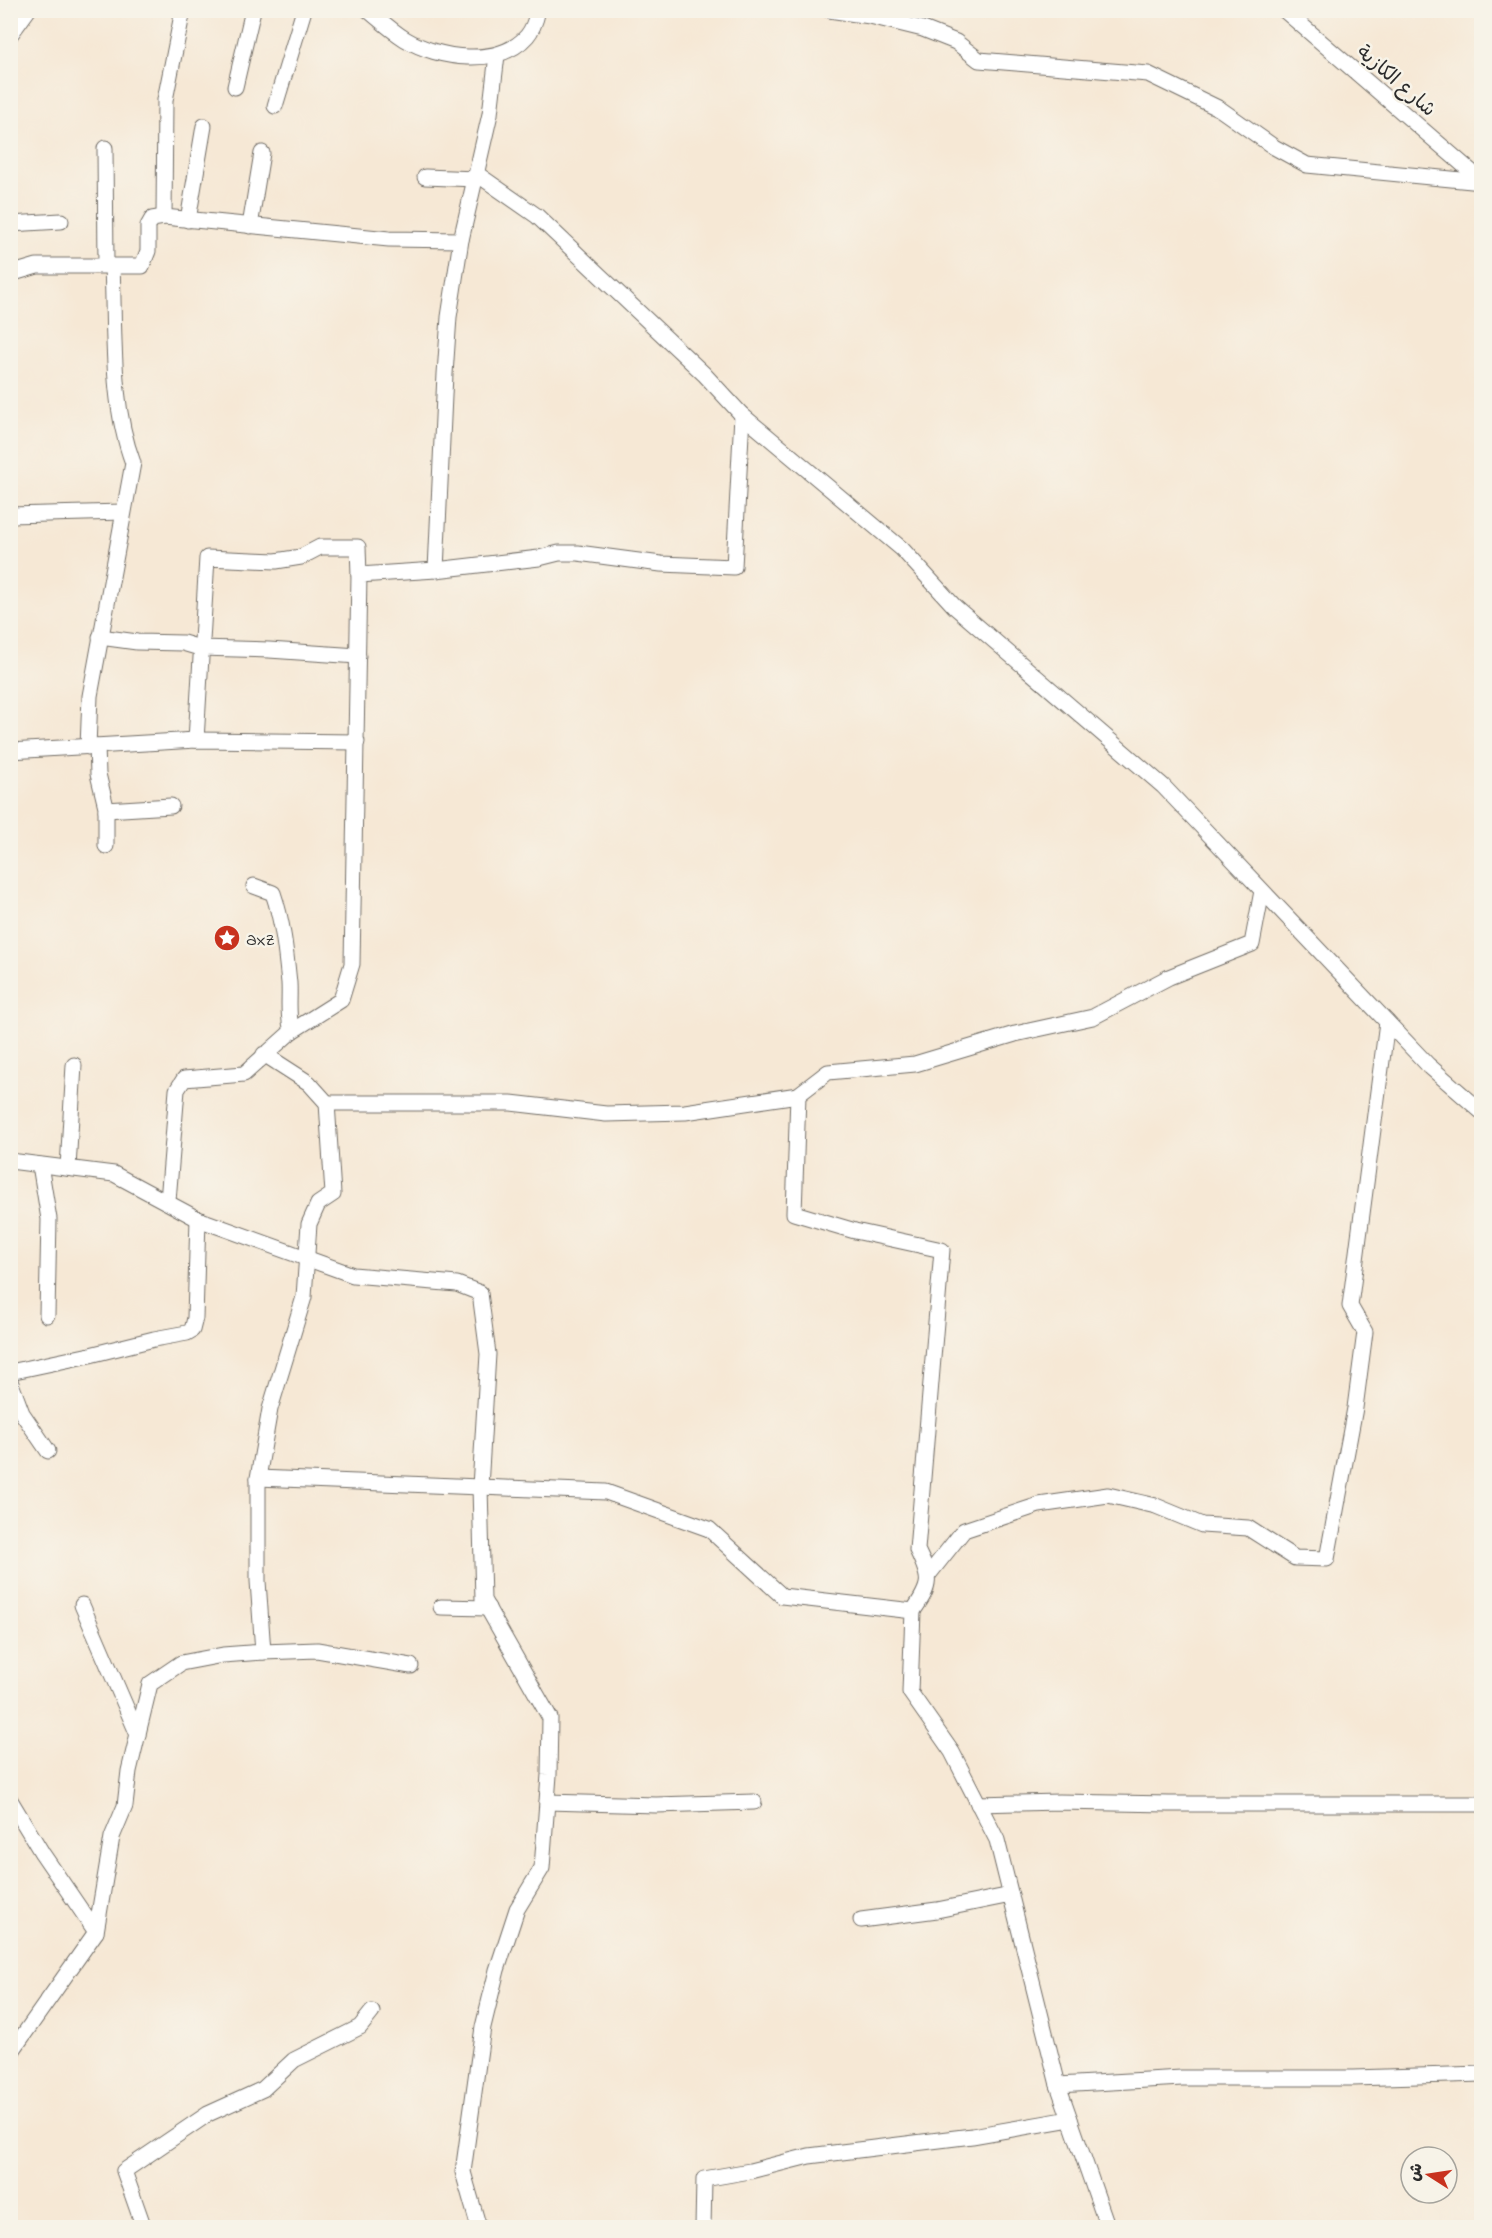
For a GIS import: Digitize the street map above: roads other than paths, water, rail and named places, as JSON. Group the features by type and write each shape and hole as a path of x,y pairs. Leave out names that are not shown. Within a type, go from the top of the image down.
{"street":[{"path":"10,34 28,10"},
{"path":"164,217 165,100 183,10"},
{"path":"235,87 253,10"},
{"path":"275,106 304,10"},
{"path":"368,10 405,39 428,50 463,56 497,55 520,42 529,34 538,10"},
{"path":"829,10 870,16 923,29 956,42 979,60 1148,74 1220,109 1274,147 1307,165 1482,181"},
{"name":"شارع الكازية","path":"1284,10 1482,181"},
{"path":"436,570 449,316 461,240 490,114 497,55"},
{"path":"188,220 204,126"},
{"path":"105,148 109,266 118,390 124,440 133,463 90,696 92,747 106,810 106,846"},
{"path":"250,226 262,153"},
{"path":"425,177 477,177 537,216 704,374 742,415 902,549 955,607 1163,786 1428,1065 1482,1112"},
{"path":"10,274 37,266 142,266 148,251 148,226 152,219 164,217 388,238 461,240"},
{"path":"10,224 61,221"},
{"path":"359,575 436,570 539,558 559,553 578,553 661,564 734,567 742,415"},
{"path":"10,515 123,512"},
{"path":"168,1201 177,1090 184,1079 244,1074 292,1031 341,1000 352,964 358,548 320,547 301,557 276,561 207,558 196,740"},
{"path":"100,637 137,642 183,643 200,648 358,656"},
{"path":"10,751 196,740 357,742"},
{"path":"106,810 171,806"},
{"path":"254,886 273,893 279,912 289,984 288,1017 292,1031"},
{"path":"327,1103 511,1103 606,1114 685,1112 798,1095 828,1072 915,1064 1015,1034 1093,1017 1169,977 1252,944 1262,891"},
{"path":"1108,2228 1058,2085 997,1840 952,1752 910,1692 913,1611 926,1594 929,1574 964,1530 1039,1505 1108,1495 1156,1506 1202,1525 1248,1528 1295,1558 1327,1559 1355,1408 1365,1332 1350,1306 1387,1022"},
{"path":"263,1652 258,1581 258,1478 270,1409 304,1296 309,1224 318,1204 333,1194 327,1103 309,1083 264,1054"},
{"path":"68,1168 74,1065"},
{"path":"798,1095 794,1214 855,1231 942,1250 917,1550 929,1574"},
{"path":"10,1161 114,1174 198,1219 353,1275 457,1284 480,1293 488,1354 480,1487 483,1600 550,1718 542,1868 518,1909 497,1970 483,2027 464,2172 479,2228"},
{"path":"40,1165 49,1219 47,1315"},
{"path":"10,1372 192,1330 195,1318 198,1219"},
{"path":"10,1382 22,1413 48,1451"},
{"path":"258,1478 606,1492 709,1529 782,1596 913,1611"},
{"path":"82,1605 138,1735"},
{"path":"441,1607 488,1608"},
{"path":"10,2054 96,1932 112,1837 125,1806 129,1771 150,1684 181,1663 223,1655 263,1652 317,1650 411,1666"},
{"path":"10,1800 42,1853 96,1932"},
{"path":"547,1802 656,1805 754,1802"},
{"path":"978,1803 1482,1804"},
{"path":"861,1920 937,1910 1011,1895"},
{"path":"144,2228 124,2171 208,2114 262,2089 294,2060 360,2027 372,2012"},
{"path":"1058,2085 1182,2078 1353,2078 1482,2074"},
{"path":"703,2228 704,2179 750,2172 809,2156 972,2136 1070,2119"}],"place":[{"name":"axz","path":"227,938"}]}
